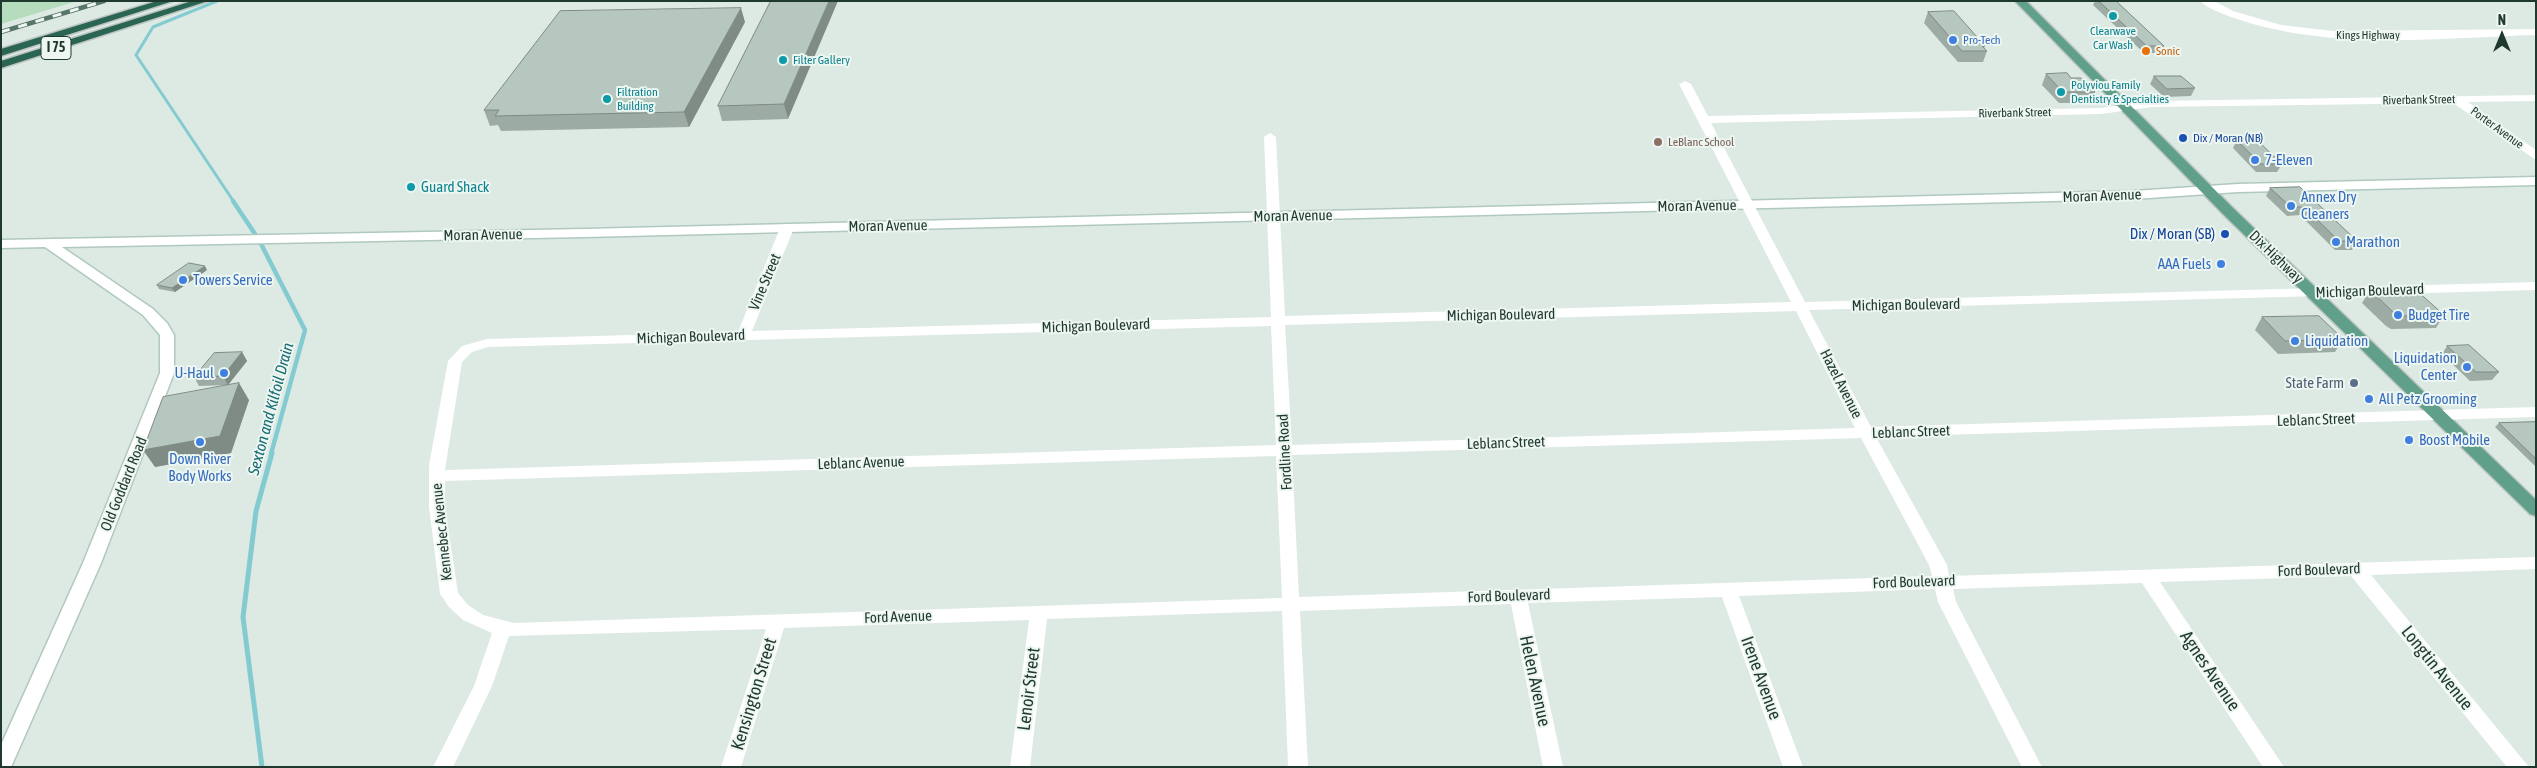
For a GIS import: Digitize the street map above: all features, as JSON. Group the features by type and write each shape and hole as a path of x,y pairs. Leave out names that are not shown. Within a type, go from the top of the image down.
{"highway":[{"name":"I 75","path":"1,53 168,1"},
{"name":"I 75","path":"1,65 203,1"}],"main road":[{"name":"Dix Highway","path":"2020,1 2206,189 2536,510"}],"street":[{"name":"Kings Highway","path":"2206,1 2232,14 2261,24 2325,35 2536,32"},
{"name":"Hazel Avenue","path":"1685,84 1866,433 1938,565 1947,602 2032,767"},
{"name":"Riverbank Street","path":"1703,120 2101,111 2152,104 2536,98"},
{"name":"Porter Avenue","path":"2457,100 2536,156"},
{"name":"Fordline Road","path":"1270,137 1293,602 1298,767"},
{"name":"Moran Avenue","path":"1,244 287,240 2127,196 2206,189 2536,181"},
{"name":"Vine Street","path":"743,336 788,228"},
{"name":"Old Goddard Road","path":"2,767 92,563 167,373 167,336 162,326 148,312 49,244"},
{"name":"Michigan Boulevard","path":"467,348 487,343 2314,294 2536,286"},
{"name":"Kennebec Avenue","path":"467,348 454,361 440,441 437,507 449,594 456,605 467,615 482,623 503,628"},
{"name":"Leblanc Street","path":"1286,450 2536,412"},
{"name":"Leblanc Avenue","path":"437,476 1286,450"},
{"name":"Ford Boulevard","path":"1293,602 2536,563"},
{"name":"Longtin Avenue","path":"2356,568 2519,767"},
{"name":"Agnes Avenue","path":"2146,575 2274,767"},
{"name":"Irene Avenue","path":"1728,589 1793,767"},
{"name":"Helen Avenue","path":"1518,596 1553,767"},
{"name":"Ford Avenue","path":"503,628 530,630 1293,602"},
{"name":"Lenoir Street","path":"1020,767 1039,612"},
{"name":"Kensington Street","path":"731,767 777,621"},
{"path":"443,767 483,686 503,628"}],"green space":[{"path":"1,1 77,1 1,24"}],"building":[{"name":"Filter Gallery","path":"771,1 829,1 784,104 718,106"},
{"path":"2099,1 2116,1 2164,46 2147,46"},
{"name":"Filtration Building","path":"741,8 684,112 495,116 499,110 484,110 560,11"},
{"path":"1954,11 1985,46 1982,46 1987,51 1962,51 1928,12"},
{"path":"2067,73 2071,78 2081,78 2095,92 2063,92 2046,74"},
{"path":"2154,76 2181,76 2195,88 2167,89"},
{"path":"2237,140 2257,140 2282,164 2261,164"},
{"path":"2300,187 2357,241 2339,241 2304,207 2291,207 2270,188"},
{"path":"189,263 205,266 172,288 157,285"},
{"path":"2415,289 2444,315 2399,316 2370,290"},
{"path":"2319,316 2343,339 2285,341 2262,317"},
{"path":"2469,345 2499,372 2476,372 2447,346"},
{"path":"242,352 223,376 194,377 214,353"},
{"path":"239,383 220,436 143,450 163,397"},
{"path":"2536,422 2536,459 2499,423"}],"waterway":[{"name":"Sexton and Kilfoil Drain","path":"217,1 153,27 136,55 234,202"},
{"name":"Sexton and Kilfoil Drain","path":"233,201 259,240 305,330 271,454"},
{"name":"Sexton and Kilfoil Drain","path":"262,767 243,617 256,511 272,453"}],"railway":[{"path":"1,32 104,1"}],"place":[{"name":"Clearwave Car Wash","path":"2113,16"},
{"name":"Pro-Tech","path":"1953,40"},
{"name":"Sonic","path":"2146,51"},
{"name":"Filter Gallery","path":"783,60"},
{"name":"Polyviou Family Dentistry & Specialties","path":"2061,92"},
{"name":"Filtration Building","path":"607,99"},
{"name":"Dix / Moran (NB)","path":"2183,138"},
{"name":"LeBlanc School","path":"1658,142"},
{"name":"7-Eleven","path":"2255,160"},
{"name":"Guard Shack","path":"411,187"},
{"name":"Annex Dry Cleaners","path":"2291,206"},
{"name":"Dix / Moran (SB)","path":"2225,234"},
{"name":"Marathon","path":"2336,242"},
{"name":"AAA Fuels","path":"2221,264"},
{"name":"Towers Service","path":"183,280"},
{"name":"Budget Tire","path":"2398,315"},
{"name":"Liquidation","path":"2295,341"},
{"name":"Liquidation Center","path":"2467,367"},
{"name":"U-Haul","path":"224,373"},
{"name":"State Farm","path":"2354,383"},
{"name":"All Petz Grooming","path":"2369,399"},
{"name":"Boost Mobile","path":"2409,440"},
{"name":"Down River Body Works","path":"200,442"}]}
